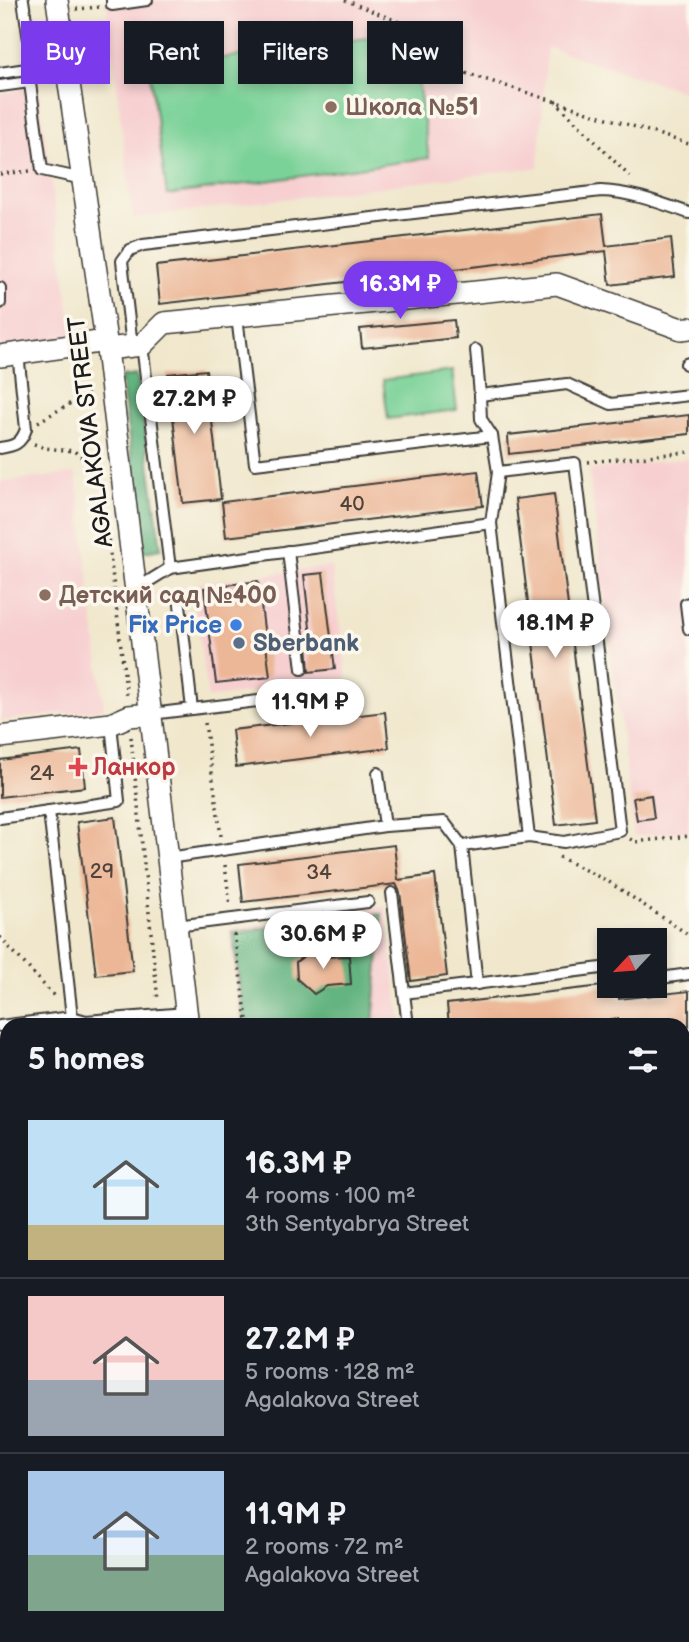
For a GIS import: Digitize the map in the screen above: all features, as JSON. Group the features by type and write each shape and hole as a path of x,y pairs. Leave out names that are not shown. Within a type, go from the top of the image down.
{"street":[{"name":"AGALAKOVA STREET","path":"57,0 60,21"},
{"name":"AGALAKOVA STREET","path":"69,84 107,345 187,1018"},
{"path":"9,355 107,345 137,345 164,323 557,284 681,329 689,328"},
{"path":"0,737 111,724 129,716 151,714"}],"lane":[{"path":"23,0 25,21"},
{"path":"111,0 112,5 147,0"},
{"path":"0,72 21,70"},
{"path":"0,86 21,83"},
{"path":"30,84 42,170 83,179"},
{"path":"170,568 122,261 130,250 143,245 601,191 653,200 689,213"},
{"path":"0,288 0,303"},
{"path":"237,317 255,464 492,436"},
{"path":"476,350 481,419 492,436 498,472 491,523 526,838"},
{"path":"0,448 14,446 24,434 9,355"},
{"path":"480,395 567,384 611,404 689,395"},
{"path":"462,846 526,838 564,842 620,831 575,463 498,472"},
{"path":"136,589 170,568 491,523"},
{"path":"288,551 302,669"},
{"path":"179,596 197,708"},
{"path":"689,603 686,604 689,629"},
{"path":"151,714 299,696"},
{"path":"0,818 119,802 111,724"},
{"path":"378,773 385,825"},
{"path":"49,811 72,1017"},
{"path":"168,858 385,825 444,822 462,846 477,984"},
{"path":"392,893 407,1018"},
{"path":"176,926 368,902"},
{"path":"404,993 597,969"},
{"path":"667,977 689,974"},
{"path":"64,1018 76,1018"}],"path":[{"path":"345,0 414,28 440,65 689,144"},
{"path":"553,100 653,200"},
{"path":"0,174 42,170"},
{"path":"97,388 24,434 45,448 74,451 109,479"},
{"path":"575,463 689,452"},
{"path":"197,708 223,850 246,1018"},
{"path":"620,831 635,842 689,836"},
{"path":"526,838 609,882 689,935"},
{"path":"0,937 72,1017"}],"shaded area":[{"name":"Школа №51","path":"106,0 689,0 689,93 547,47 538,167 133,218"},
{"path":"38,87 73,338 0,348 0,93"},
{"path":"689,458 689,831 634,836 589,470"},
{"name":"Детский сад №400","path":"76,473 104,709 0,721 0,482"},
{"path":"331,566 347,678 208,698 192,585"},
{"path":"385,906 400,1018 240,1018 230,929"}],"green space":[{"path":"367,38 367,84 418,84 429,158 167,195 151,84 224,84 224,58 238,56 238,84 353,84 353,40"},
{"path":"452,371 457,410 388,419 383,380"},
{"path":"137,375 161,549 144,552 121,377"},
{"path":"382,914 374,1018 243,1018 233,932"}],"building":[{"path":"602,214 606,246 671,238 675,277 610,285 606,251 160,304 156,266"},
{"path":"454,320 456,338 362,348 360,329"},
{"path":"206,370 221,499 183,503 168,374"},
{"path":"689,415 689,434 509,454 508,435"},
{"path":"478,471 483,506 226,537 222,502"},
{"path":"554,494 595,820 556,825 515,499"},
{"path":"323,573 335,669 309,672 307,645 312,645 304,575"},
{"path":"258,581 270,677 216,683 204,588"},
{"path":"385,712 389,748 236,767 232,730"},
{"path":"81,750 85,787 0,797 0,760"},
{"path":"651,795 654,818 637,820 633,798"},
{"path":"115,817 133,971 96,975 77,822"},
{"path":"394,845 398,880 435,875 447,976 411,981 400,892 396,884 243,902 239,864"},
{"path":"312,950 322,957 349,956 351,984 327,986 314,994 297,979 296,962"},
{"path":"597,987 597,998 667,998 667,994 689,991 689,1018 448,1018 447,1004"}],"place":[{"name":"Школа №51","path":"331,107"},
{"name":"Детский сад №400","path":"45,595"},
{"name":"Fix Price","path":"236,625"},
{"name":"Sberbank","path":"239,643"},
{"name":"Ланкор","path":"78,767"}]}
